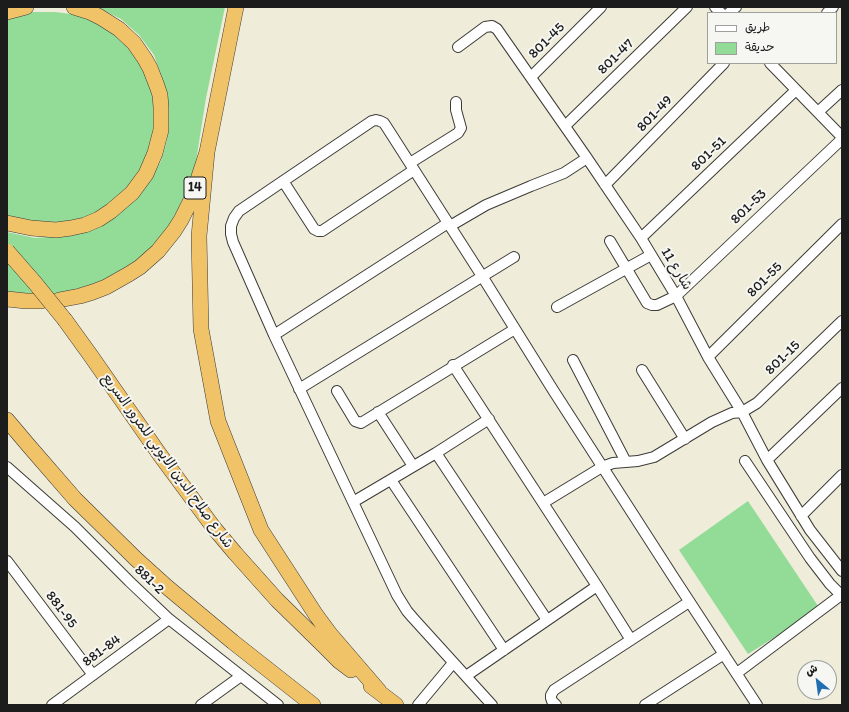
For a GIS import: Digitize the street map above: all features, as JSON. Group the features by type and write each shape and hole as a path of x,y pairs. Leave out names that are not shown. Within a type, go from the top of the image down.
{"highway":[{"path":"7,12 26,7"},
{"path":"7,223 31,228 56,230 85,225 99,219 111,211 132,192 146,174 157,147 162,118 160,95 150,68 140,51 127,36 110,22 90,12 74,7"},
{"name":"14","path":"59,300 94,292 129,274 140,267 158,250 174,231 192,198 207,152 236,7"},
{"path":"207,152 199,236 201,329 218,421 261,530 316,616 379,691"},
{"name":"شارع صلاح الدين الايوبي للمرور السريع","path":"7,251 66,320 156,449 214,528 261,583 339,661 396,705"},
{"path":"7,299 41,302"},
{"path":"7,420 75,499"},
{"path":"7,435 136,559 189,606 313,705"}],"street":[{"name":"801-45","path":"531,77 601,7"},
{"name":"801-47","path":"565,126 687,7"},
{"name":"شارع 11","path":"458,47 485,27 492,26 497,29 641,238 676,296 708,357 742,412 767,460 801,516 842,570"},
{"name":"801-49","path":"605,185 723,64"},
{"path":"772,64 842,138"},
{"name":"801-51","path":"641,238 796,90"},
{"path":"818,112 842,90"},
{"path":"283,181 314,229 322,231 458,133 461,128 456,110 456,102"},
{"path":"492,705 401,603 274,335 233,242 231,234 231,226 234,218 239,212 372,121 376,120 384,123 602,467 757,705"},
{"name":"801-53","path":"610,241 647,303 657,305 676,296 842,138"},
{"path":"274,335 449,224 486,205 564,173 587,158"},
{"name":"801-55","path":"708,357 842,224"},
{"path":"557,307 651,256"},
{"path":"299,389 514,257"},
{"name":"801-15","path":"543,503 602,467 613,463 638,461 654,457 712,422 732,413 742,412 757,403 842,321"},
{"path":"338,391 354,419 361,423 453,365 515,329"},
{"path":"574,360 626,462"},
{"path":"453,365 598,586 631,640"},
{"path":"642,370 685,439"},
{"path":"767,460 842,388"},
{"path":"378,412 413,466"},
{"path":"353,502 436,453 489,419"},
{"path":"436,453 547,620"},
{"path":"737,673 842,596 830,584 810,558 745,461"},
{"name":"881-2","path":"7,468 75,527 129,581 170,619 278,705"},
{"path":"801,516 842,475"},
{"path":"391,480 504,650"},
{"name":"881-95","path":"7,561 93,675"},
{"path":"466,676 598,586"},
{"path":"556,705 551,698 554,690 689,602"},
{"name":"881-84","path":"52,705 170,619"},
{"path":"645,705 724,654"},
{"path":"418,705 453,663"},
{"path":"201,705 241,676"}],"green space":[{"path":"97,7 225,7 206,98 196,161 187,190 170,225 157,242 137,261 114,276 87,286 57,294 37,297 7,294 7,232 35,238 72,235 106,223 136,200 150,181 161,161 167,140 168,102 163,80 154,55 139,35 121,19"},
{"path":"32,12 55,12 79,15 100,24 117,36 141,65 151,91 156,112 153,137 147,158 136,178 108,206 88,217 66,223 34,223 7,215 7,19"},
{"path":"748,501 820,609 748,654 679,550"}]}
